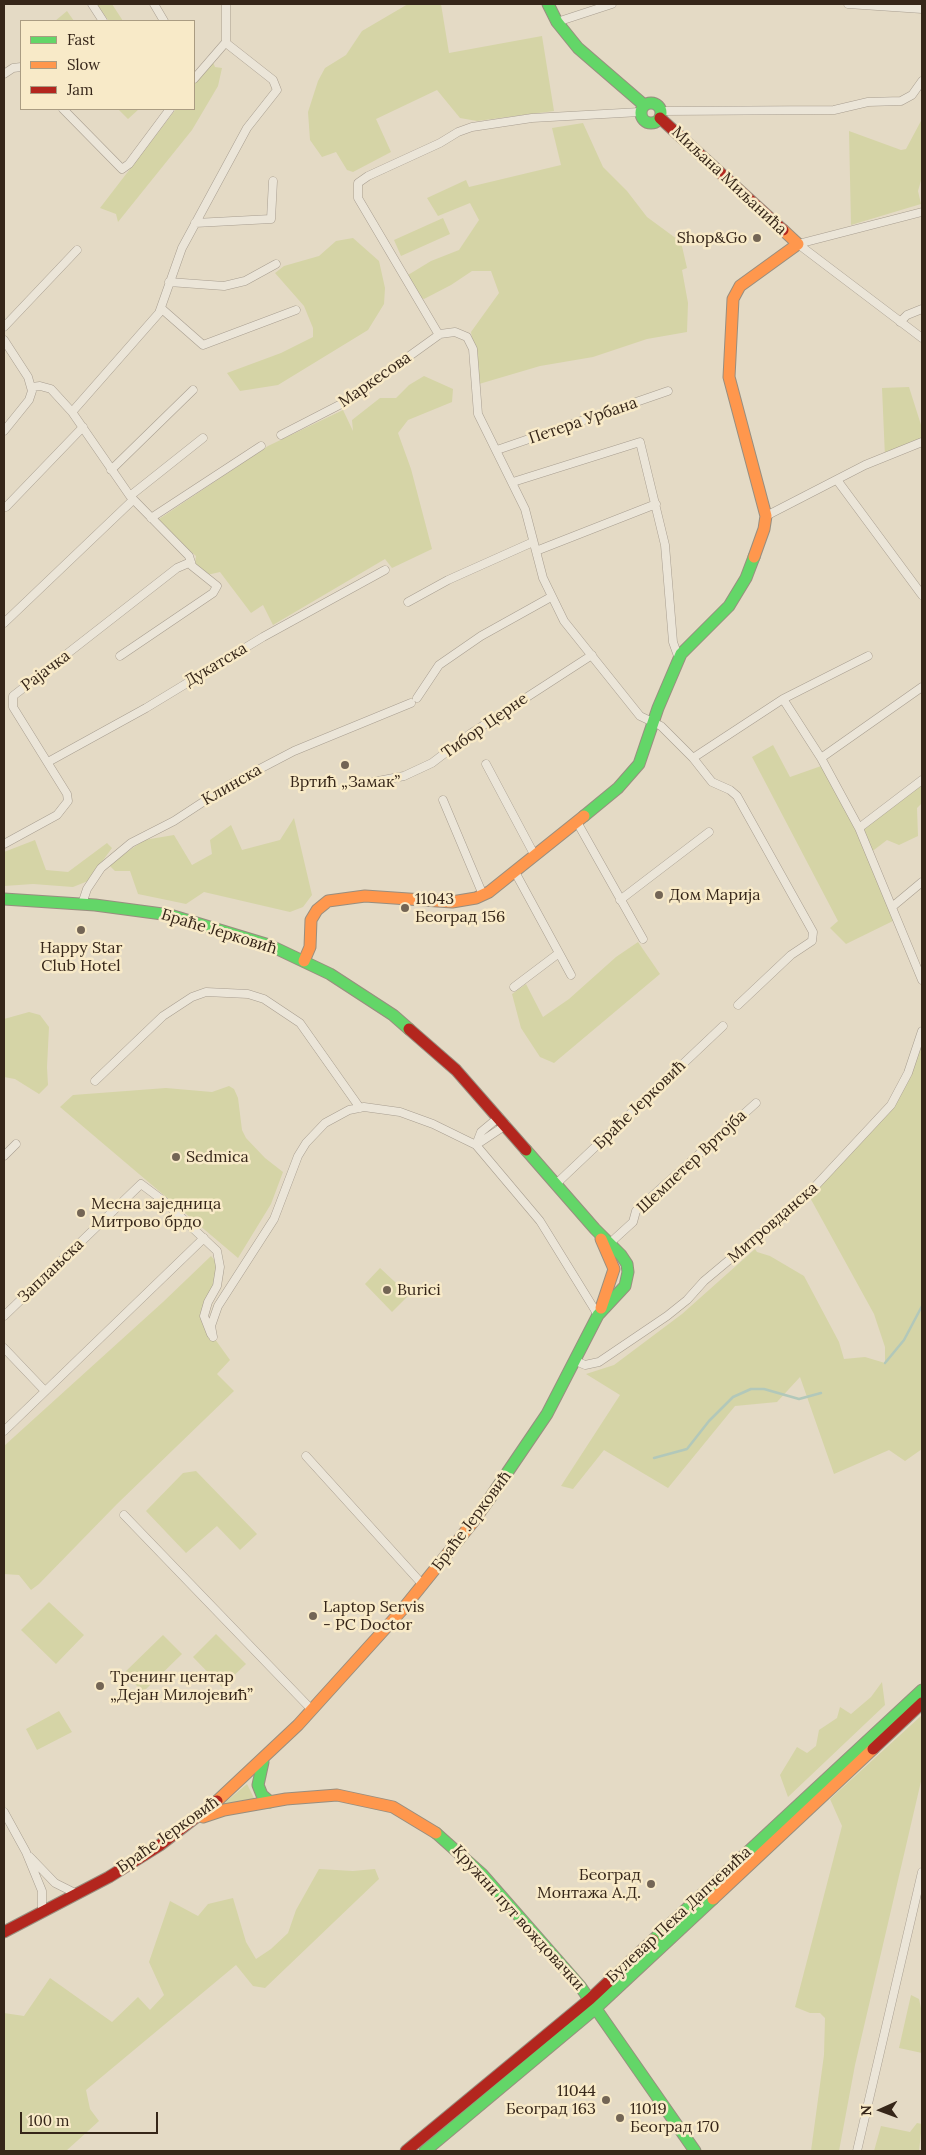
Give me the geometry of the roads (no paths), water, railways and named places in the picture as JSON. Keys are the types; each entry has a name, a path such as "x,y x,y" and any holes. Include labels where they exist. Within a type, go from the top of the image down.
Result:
{"street":[{"path":"92,4 102,20"},
{"path":"154,4 163,20"},
{"path":"195,78 226,42 226,4"},
{"path":"548,4 557,22 587,56 642,109 642,118 647,122 652,123 660,114 834,110 868,102 901,101 912,95 922,81"},
{"path":"557,22 612,4"},
{"path":"848,4 922,9"},
{"path":"72,412 142,335 162,309 177,259 196,223 247,128 278,90 273,80 226,42"},
{"path":"4,74 14,68 20,67"},
{"path":"660,114 654,103 642,109 532,118 472,127 458,132 440,144 368,176 358,184 358,198 439,335 450,332 467,338 473,349 476,408 527,514 533,542 551,597 570,631 592,655 640,716 661,726 693,758 712,782 730,790 737,796 814,935 812,940 791,955 738,1005"},
{"path":"64,110 122,169 129,164 169,110"},
{"name":"Миљана Миљанића","path":"660,114 798,244"},
{"path":"196,223 271,219 273,181"},
{"path":"304,961 310,947 310,920 317,910 331,900 382,896 460,902 483,895 515,872 618,788 636,768 679,659 688,645 724,611 740,592 762,537 766,516 729,377 732,301 740,286 798,244 922,212"},
{"path":"798,244 922,338"},
{"path":"4,326 77,250"},
{"path":"169,282 224,286 245,281 276,264"},
{"path":"162,309 203,344 296,310"},
{"path":"900,322 907,315 922,309"},
{"name":"Маркесова","path":"281,435 347,401 439,335"},
{"path":"4,340 28,376 32,387 29,400 4,431"},
{"path":"32,387 40,386 51,389 72,412 132,498 189,556 192,566 216,583 215,592 120,656"},
{"path":"111,470 193,390"},
{"name":"Петера Урбана","path":"497,450 668,391"},
{"path":"6,507 83,427"},
{"path":"4,623 132,498 203,438"},
{"path":"513,482 637,441 642,444 665,545 673,642 679,659"},
{"path":"766,516 865,465 922,442"},
{"path":"151,518 261,446"},
{"path":"837,480 922,595"},
{"path":"536,551 656,504"},
{"path":"408,602 448,580 533,542"},
{"name":"Рајачка","path":"4,844 52,818 66,806 67,794 14,706 12,696 171,572 190,562"},
{"name":"Дукатска","path":"48,762 146,708 263,637 385,570"},
{"name":"Клинска","path":"82,904 87,889 101,868 131,842 174,821 229,785 294,751 414,701 439,665 481,636 551,597"},
{"name":"Тибор Церне","path":"372,782 404,776 432,762 501,714 592,655"},
{"path":"693,758 782,699 868,656"},
{"path":"821,758 922,687"},
{"path":"782,699 821,758 859,828 922,980"},
{"path":"486,764 534,856"},
{"path":"859,828 922,780"},
{"path":"443,800 483,895"},
{"path":"577,822 643,939"},
{"path":"620,900 709,832"},
{"path":"515,872 571,976"},
{"path":"892,908 922,882"},
{"name":"Браће Јерковић","path":"4,899 150,911 190,920 269,945 304,961 367,997 400,1020 444,1059 502,1121 627,1264 625,1286 599,1312"},
{"path":"514,987 559,953"},
{"path":"95,1081 162,1016 187,1000 206,992 248,994 264,999 300,1023 360,1108"},
{"name":"Браће Јерковић","path":"556,1184 723,1026"},
{"name":"Митровданска","path":"576,1361 585,1365 599,1362 667,1316 687,1300 704,1281 808,1194 891,1105 908,1073 922,1031"},
{"name":"Шемпетер Вртојба","path":"610,1243 633,1222 636,1211 756,1103"},
{"path":"4,1431 204,1238 217,1251 220,1260 218,1286 208,1302 204,1316 207,1328 213,1336 211,1326 218,1306 274,1220 298,1156 306,1143 325,1123 339,1115 360,1108 400,1112 433,1124 476,1145 540,1221 599,1312"},
{"path":"476,1145 481,1132 502,1121"},
{"path":"4,1156 16,1144"},
{"name":"Заплањска","path":"4,1316 141,1184 204,1238"},
{"name":"Браће Јерковић","path":"4,1932 77,1894 151,1851 194,1821 264,1759 312,1710 423,1585 460,1539 512,1468 576,1361 599,1312 614,1269 608,1252 595,1229"},
{"path":"4,1348 45,1391"},
{"path":"306,1456 423,1585"},
{"path":"124,1514 312,1710"},
{"name":"Булевар Пека Дапчевића","path":"406,2151 593,2003 922,1690"},
{"name":"Булевар Пека Дапчевића","path":"425,2151 593,2003 922,1703"},
{"path":"264,1759 258,1775 258,1785 262,1795 270,1802"},
{"name":"Кружни пут вождовачки","path":"194,1821 224,1810 301,1797 336,1795 381,1803 405,1812 442,1836 470,1861 593,2003 696,2151"},
{"path":"4,1812 26,1852 42,1891 42,1913"},
{"path":"26,1852 55,1883 77,1894"},
{"path":"857,2151 922,1872"}],"waterway":[{"path":"885,1363 904,1340 922,1306"},
{"path":"654,1458 687,1449 709,1421 733,1397 751,1389 764,1389 799,1399 821,1393"}],"place":[{"name":"Shop&Go","path":"757,238"},
{"name":"Вртић „Замак”","path":"345,765"},
{"name":"Дом Марија","path":"659,895"},
{"name":"11043 Београд 156","path":"405,908"},
{"name":"Happy Star Club Hotel","path":"81,930"},
{"name":"Sedmica","path":"176,1157"},
{"name":"Месна заједница Митрово брдо","path":"81,1213"},
{"name":"Burici","path":"387,1290"},
{"name":"Laptop Servis - PC Doctor","path":"313,1616"},
{"name":"Тренинг центар „Дејан Милојевић”","path":"100,1686"},
{"name":"Београд Монтажа А.Д.","path":"651,1884"},
{"name":"11044 Београд 163","path":"606,2100"},
{"name":"11019 Београд 170","path":"620,2118"}]}
